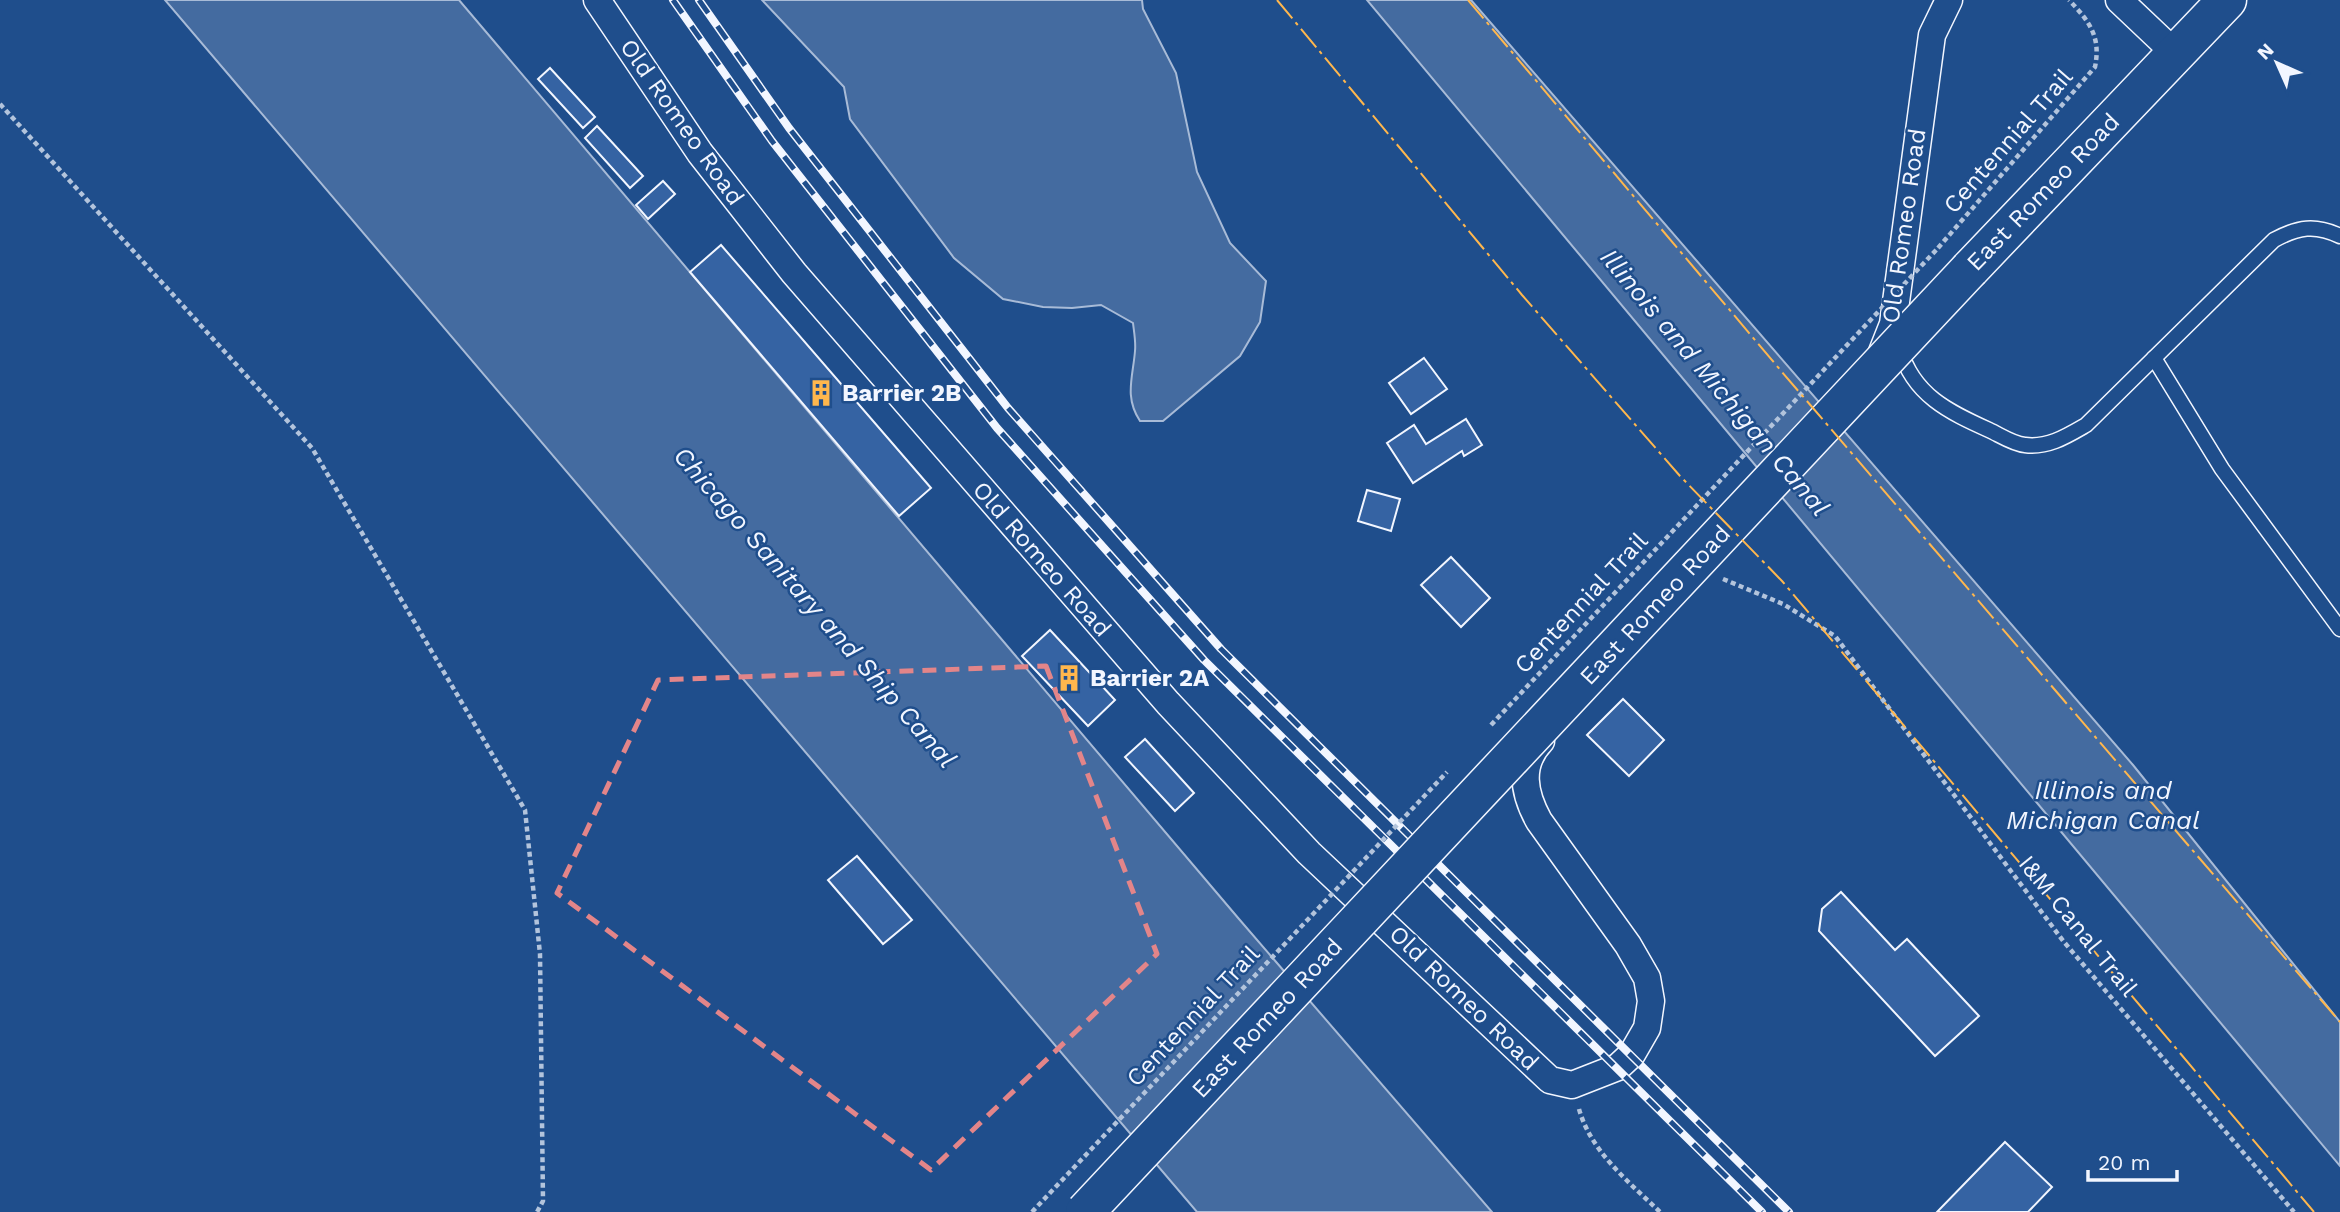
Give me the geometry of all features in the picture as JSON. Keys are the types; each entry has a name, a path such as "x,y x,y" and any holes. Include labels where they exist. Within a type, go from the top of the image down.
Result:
{"main road":[{"name":"East Romeo Road","path":"1085,1212 1970,269 2227,0"}],"street":[{"name":"Old Romeo Road","path":"597,0 700,153 785,262 1168,703 1309,853 1550,1080 1572,1085 1618,1067 1632,1054 1647,1028 1651,1000 1647,978 1628,945 1539,821 1527,799 1525,776 1531,751 1850,416 1871,380 1893,324 1924,79 1932,35 1949,0"},
{"path":"2119,0 2176,54"}],"lane":[{"path":"1893,324 1905,367 1920,390 1952,414 2024,445 2053,443 2086,425 2274,240 2295,229 2318,226 2340,236"},
{"path":"2154,358 2222,469 2340,629"}],"path":[{"name":"Centennial Trail","path":"1485,731 1938,248 2095,67 2099,48 2095,31 2069,0"},
{"path":"0,104 312,448 525,810 540,954 543,1201 537,1212"},
{"name":"I&M Canal Trail","path":"1704,570 1783,604 1835,636 2064,942 2294,1212"},
{"name":"Centennial Trail","path":"1032,1212 1457,762"},
{"path":"1572,1085 1582,1120 1610,1165 1660,1212"}],"highlighted area":[{"path":"1046,666 1157,954 931,1170 557,893 658,680"}],"water":[{"name":"Chicago Sanitary and Ship Canal","path":"165,0 459,0 1239,919 1492,1212 1197,1212"},
{"path":"762,0 1142,0 1143,9 1176,73 1197,172 1230,243 1266,281 1260,322 1240,356 1163,421 1140,421 1131,395 1135,348 1133,323 1101,305 1043,307 1003,299 954,258 850,119 844,87"},
{"name":"Illinois and Michigan Canal","path":"1367,0 1471,0 2133,765 2340,1022 2340,1166"}],"building":[{"path":"550,68 595,117 583,128 538,79"},
{"path":"597,126 643,176 630,188 585,138"},
{"path":"663,181 675,194 648,219 636,205"},
{"name":"Barrier 2B","path":"721,245 931,488 899,516 690,272"},
{"path":"1424,358 1447,389 1411,414 1389,383"},
{"path":"1466,419 1482,445 1464,456 1462,451 1413,483 1387,443 1414,425 1426,444"},
{"path":"1367,490 1400,499 1391,531 1358,521"},
{"path":"1451,557 1490,598 1461,627 1421,585"},
{"name":"Barrier 2A","path":"1050,630 1115,700 1088,726 1022,656"},
{"path":"1623,699 1664,740 1629,776 1587,735"},
{"path":"1145,739 1194,793 1175,811 1125,757"},
{"path":"857,856 912,920 883,944 828,880"},
{"path":"1841,892 1895,950 1907,939 1979,1016 1935,1056 1819,931 1822,909"},
{"path":"2005,1142 2052,1187 2028,1212 1937,1212"}],"railway":[{"path":"673,0 772,141 997,428 1204,660 1762,1212"},
{"path":"699,0 789,128 1008,408 1221,649 1789,1212"}],"power":[{"path":"1277,0 1522,295 1680,476 1782,581 2314,1212"},
{"path":"1468,0 1782,372 2340,1022"}],"place":[{"name":"Barrier 2B","path":"821,393"},
{"name":"Barrier 2A","path":"1069,678"}]}
